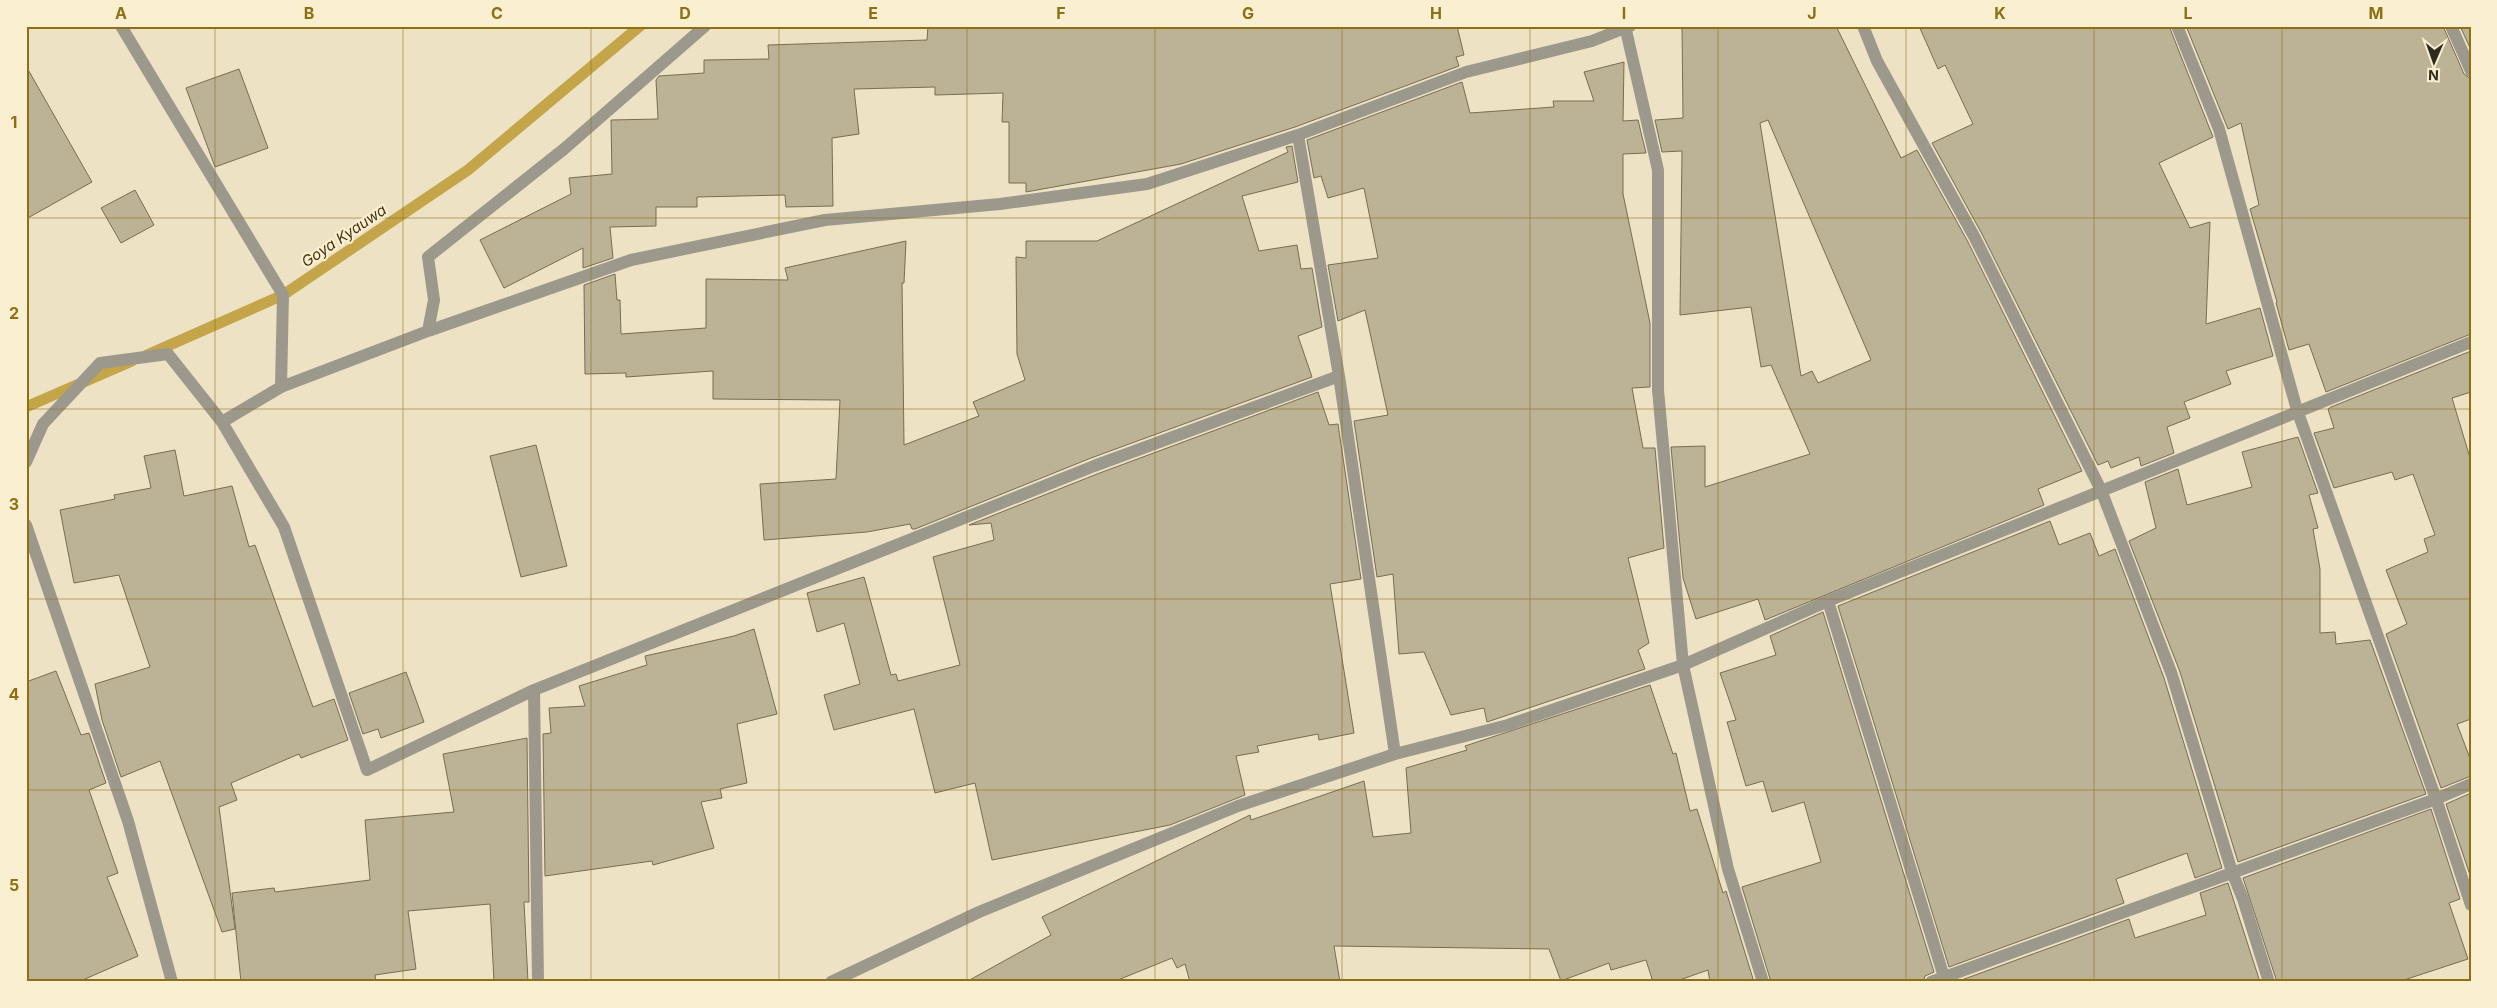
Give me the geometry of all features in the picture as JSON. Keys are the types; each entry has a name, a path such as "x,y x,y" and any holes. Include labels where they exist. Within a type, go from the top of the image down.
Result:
{"street":[{"path":"121,26 283,295 281,387"},
{"path":"428,331 434,300 428,257 564,149 705,26"},
{"path":"1863,26 1877,61 1975,238 2101,490 2172,674 2232,872 2243,899 2269,982"},
{"path":"2177,26 2219,129 2297,410 2436,799 2471,905"},
{"path":"2451,26 2471,71"},
{"path":"222,422 281,387 428,331 631,260 825,220 1000,204 1147,184 1298,135 1466,72 1592,41 1627,27 1658,170 1658,390 1683,665 1728,869 1763,982"},
{"path":"1298,135 1338,376 1395,754"},
{"path":"831,982 979,912 1229,810 1395,754 1508,725 1683,665 1828,601 2297,410 2471,342"},
{"path":"26,462 43,424 100,363 168,354 222,422 284,527 367,770 534,690 1094,466 1338,376"},
{"path":"26,525 128,821 172,982"},
{"path":"1828,601 1944,977"},
{"path":"534,690 538,982"},
{"path":"1931,982 2436,799 2471,784"}],"building":[{"path":"928,26 1457,26 1464,55 1456,57 1459,66 1295,127 1181,164 1026,192 1026,183 1009,183 1009,122 1002,122 1003,93 935,95 935,87 854,89 859,134 832,138 833,206 786,207 785,195 697,197 697,207 656,207 656,226 610,227 613,258 583,268 583,248 504,288 480,240 571,194 569,178 612,174 611,120 658,119 656,80 659,76 704,73 704,60 769,59 768,45 927,40"},
{"path":"1682,26 1836,26 1901,158 1917,150 1968,242 2082,471 2038,489 2044,505 1765,620 1758,599 1696,619 1683,578 1671,447 1705,446 1705,487 1810,454 1771,365 1761,367 1751,307 1680,315 1682,151 1662,152 1655,120 1683,118","holes":["1768,120 1871,360 1818,383 1812,371 1801,376 1760,123"]},
{"path":"1919,26 2169,26 2213,137 2159,163 2190,228 2210,222 2206,324 2260,308 2273,356 2226,371 2231,384 2184,402 2190,418 2167,427 2174,453 2141,466 2139,457 2111,468 2108,461 2098,465 1982,234 1932,143 1973,124 1945,65 1938,69"},
{"path":"2186,26 2443,26 2464,74 2471,79 2471,334 2326,392 2309,344 2289,350 2250,209 2259,205 2241,123 2228,129"},
{"path":"2460,26 2471,26 2471,50"},
{"path":"1624,62 1623,121 1638,120 1646,153 1623,154 1623,194 1650,323 1650,387 1632,388 1643,448 1655,448 1664,548 1628,558 1649,643 1638,650 1645,669 1487,722 1484,708 1451,715 1424,652 1399,654 1393,574 1377,577 1354,421 1388,415 1365,310 1338,321 1328,265 1378,258 1364,188 1328,198 1321,176 1314,178 1307,140 1462,82 1470,113 1554,107 1553,101 1594,101 1584,72"},
{"path":"26,66 92,182 26,219"},
{"path":"239,69 268,148 215,167 186,88"},
{"path":"1292,146 1298,182 1242,196 1259,251 1297,245 1301,269 1312,268 1322,327 1298,336 1312,377 1091,458 915,529 912,529 910,524 867,532 764,540 760,484 836,479 840,400 713,399 713,371 626,377 626,373 585,374 584,285 615,274 617,300 620,300 621,334 706,328 706,279 788,280 785,268 906,241 904,283 902,283 904,445 979,416 973,402 1025,380 1017,354 1016,257 1026,258 1026,241 1097,241 1288,152 1286,147"},
{"path":"135,190 154,225 121,243 101,208"},
{"path":"2471,351 2471,392 2452,398 2471,461 2471,719 2457,724 2471,761 2471,776 2441,788 2386,634 2407,624 2386,570 2428,552 2424,539 2435,535 2413,474 2395,480 2392,472 2334,488 2314,433 2334,428 2328,409 2331,407"},
{"path":"1318,392 1329,425 1338,424 1361,579 1330,584 1354,733 1319,740 1318,734 1257,746 1259,752 1236,756 1245,795 1170,825 992,860 975,783 935,793 914,709 834,730 824,695 860,684 844,623 817,632 807,593 864,577 891,675 896,674 898,681 960,665 933,557 994,540 991,523 969,525 1097,474"},
{"path":"2298,437 2318,493 2309,495 2318,528 2313,529 2320,569 2320,633 2335,632 2336,644 2370,640 2426,794 2238,862 2180,672 2129,541 2156,528 2145,482 2178,469 2187,505 2252,487 2242,452"},
{"path":"536,445 567,566 521,577 490,456"},
{"path":"175,450 184,496 232,486 249,547 255,545 313,707 334,699 348,740 301,758 299,754 231,783 237,800 219,807 235,929 222,932 160,761 121,777 102,720 95,684 150,667 119,575 74,583 60,510 115,499 114,495 151,488 144,456"},
{"path":"2050,521 2059,545 2090,533 2099,556 2115,549 2164,678 2222,868 2195,878 2187,853 2116,879 2124,903 1949,967 1838,606"},
{"path":"1823,612 1934,972 1925,976 1923,982 1771,982 1742,887 1821,862 1804,802 1772,812 1763,781 1746,786 1727,722 1736,720 1720,673 1776,655 1770,636"},
{"path":"754,629 777,714 737,724 747,783 720,789 722,798 701,802 714,848 653,865 652,861 545,876 543,734 551,733 549,708 585,706 579,686 647,665 645,656 734,636"},
{"path":"56,671 81,735 89,733 106,783 89,790 118,873 107,877 138,956 78,982 26,982 26,682"},
{"path":"406,672 424,722 381,738 378,729 363,734 349,693"},
{"path":"1650,685 1673,754 1676,753 1690,811 1697,809 1723,893 1726,891 1754,982 1710,982 1708,970 1674,982 1653,982 1646,960 1611,970 1609,963 1561,981 1549,949 1334,946 1340,982 1190,982 1185,964 1177,968 1172,958 1113,982 966,982 1051,935 1042,917 1250,815 1251,820 1364,781 1373,837 1411,833 1406,768 1467,750 1465,746"},
{"path":"527,738 529,902 524,902 528,982 494,982 490,904 408,911 416,969 375,975 376,982 241,982 232,893 274,888 275,892 370,880 365,820 454,812 443,754"},
{"path":"2471,793 2471,878 2446,804"},
{"path":"2431,809 2460,899 2449,903 2468,959 2398,982 2277,982 2243,878"},
{"path":"2228,883 2260,982 1956,982 2129,919 2135,938 2206,915 2200,893"}],"waterway":[{"name":"Goya Kyauwa","path":"147,355 283,295 468,170 640,26"},
{"name":"Goya Kyauwa","path":"26,407 132,361"}]}
